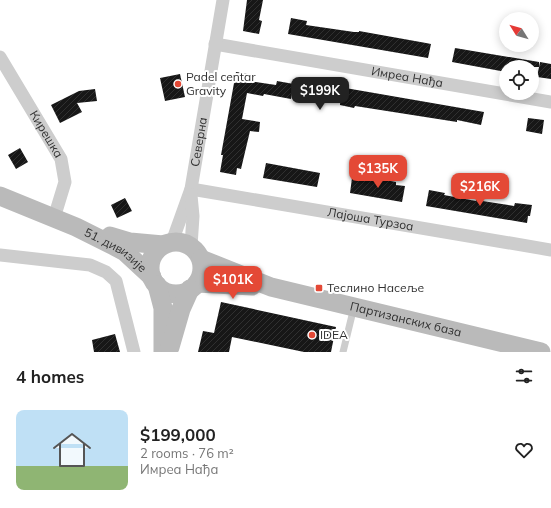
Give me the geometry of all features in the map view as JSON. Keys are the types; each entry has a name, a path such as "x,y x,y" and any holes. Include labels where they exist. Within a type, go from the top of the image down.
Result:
{"street":[{"name":"Северна","path":"196,253 191,189 223,0"},
{"name":"Имреа Нађа","path":"215,44 551,102"},
{"name":"Кирешка","path":"0,57 61,159 65,182 54,218"},
{"name":"Северна","path":"168,244 191,189"},
{"name":"Лајоша Турзоа","path":"191,189 551,250"},
{"name":"51. дивизије","path":"0,196 76,227 125,252 155,281"},
{"name":"51. дивизије","path":"76,227 130,242 168,244"},
{"path":"163,352 163,308 150,268 156,251 168,244 182,242 196,253 201,274 181,309 169,352"},
{"name":"Партизанских база","path":"196,253 271,286 541,352"},
{"path":"0,255 90,264 106,272 116,281 134,352"},
{"path":"155,281 164,291 173,293 182,293 194,286"},
{"name":"Партизанских база","path":"194,286 271,286"}],"lane":[{"path":"343,352 354,307"}],"building":[{"path":"247,0 263,0 259,20 262,21 259,34 243,31"},
{"path":"291,18 307,21 306,25 354,32 359,31 431,44 428,58 288,34"},
{"path":"455,48 527,60 499,60 499,71 452,62"},
{"path":"540,62 551,64 551,79 539,77"},
{"path":"236,72 250,74 249,81 276,85 277,81 305,86 305,81 484,112 481,125 457,120 457,122 355,106 354,108 340,105 340,102 291,94 291,99 264,94 263,96 247,93 242,119 260,122 259,132 250,131 241,169 237,168 236,175 220,172 223,155 221,155"},
{"path":"180,74 185,97 165,101 160,78"},
{"path":"95,89 97,101 77,103 82,112 60,123 51,105 79,91"},
{"path":"528,118 544,120 542,134 526,131"},
{"path":"20,148 28,162 16,169 8,155"},
{"path":"266,163 320,173 317,187 263,178"},
{"path":"364,176 396,182 396,185 405,186 402,202 350,193 352,178 363,180"},
{"path":"429,190 445,193 444,195 476,201 514,206 515,203 532,205 530,216 528,216 527,223 426,206"},
{"path":"125,198 132,211 117,218 111,205"},
{"path":"221,302 336,327 331,352 304,352 232,337 229,352 198,352 203,331 214,333"},
{"path":"115,334 120,352 94,352 92,340"}],"place":[{"name":"Padel centar Gravity","path":"178,84"},
{"name":"Теслино Насеље","path":"319,288"},
{"name":"IDEA","path":"312,335"}]}
